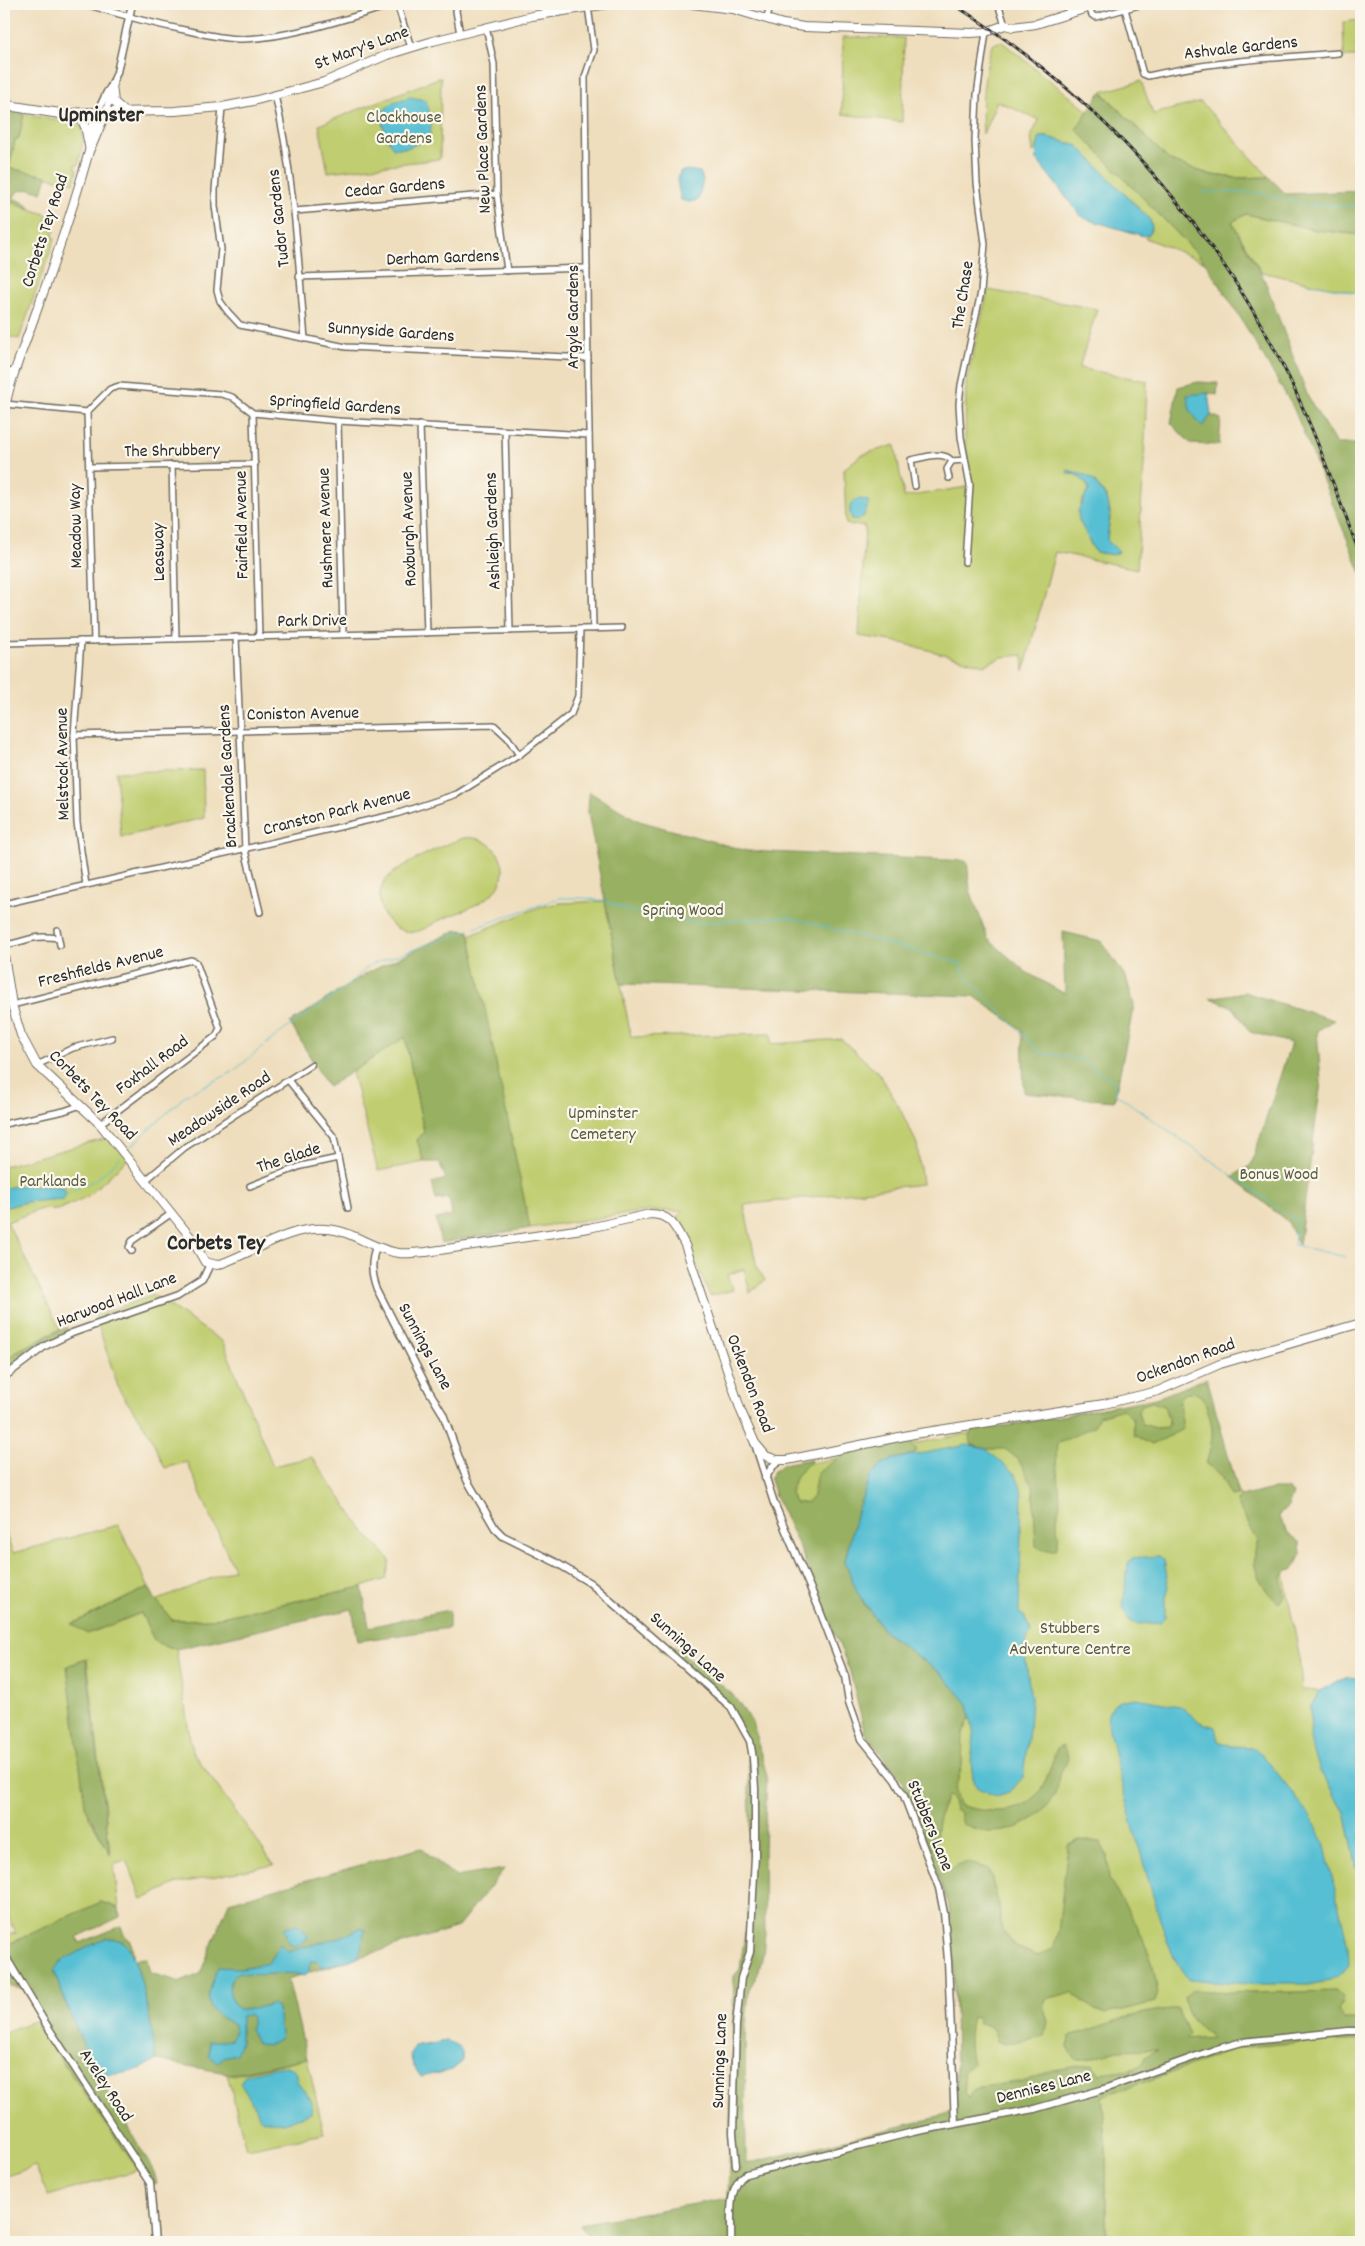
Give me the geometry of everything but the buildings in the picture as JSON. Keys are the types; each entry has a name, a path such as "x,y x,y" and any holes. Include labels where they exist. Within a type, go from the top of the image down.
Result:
{"main road":[{"name":"St Mary's Lane","path":"4,105 70,115 76,113 119,117 127,113 222,107 275,95 335,78 387,55 486,27 532,16 608,4"},
{"path":"692,4 728,8 792,26 824,29 956,33 986,32 1005,25 1014,27 1036,24 1079,7 1100,4"},
{"path":"112,87 114,102 127,113"},
{"path":"70,115 82,119 90,147"},
{"name":"St Mary's Lane","path":"82,119 100,116"},
{"name":"Corbets Tey Road","path":"4,408 14,372 70,215 90,147 89,142 100,116"},
{"name":"Corbets Tey Road","path":"4,955 12,1005 21,1035 38,1065 100,1124 192,1239 205,1262 210,1264"},
{"name":"Ockendon Road","path":"210,1264 225,1262 295,1232 309,1229 326,1228 344,1232 398,1253 426,1252 589,1228 650,1214 666,1217 672,1221 685,1245 738,1402 755,1443 766,1456 781,1460 914,1434 1104,1404 1158,1391 1220,1364 1361,1323"}],"street":[{"path":"86,4 201,33 241,39 260,38 345,19 396,4 411,48"},
{"path":"100,116 107,92 112,87 132,4"},
{"path":"457,4 456,11 460,34"},
{"path":"767,19 770,4"},
{"path":"998,4 1005,25"},
{"path":"1089,7 1092,15 1096,17 1144,4"},
{"name":"Argyle Gardens","path":"588,6 594,50 585,77 593,629"},
{"name":"Ashvale Gardens","path":"1125,9 1143,74 1148,76 1185,67 1338,53"},
{"name":"New Place Gardens","path":"486,27 494,64 497,194 506,271"},
{"name":"The Chase","path":"965,562 970,485 960,414 961,385 981,292 985,244 977,183 975,140 978,95 986,32"},
{"name":"Tudor Gardens","path":"275,95 284,134 295,211 305,339"},
{"name":"Sunnyside Gardens","path":"222,107 215,206 221,249 217,295 228,312 240,325 346,347 588,358"},
{"name":"Cedar Gardens","path":"295,211 497,194"},
{"name":"Derham Gardens","path":"300,277 587,268"},
{"path":"4,371 14,372"},
{"name":"Springfield Gardens","path":"87,412 110,389 119,386 222,394 232,397 253,413 338,421 589,435"},
{"path":"4,408 87,412"},
{"name":"Meadow Way","path":"87,412 94,641"},
{"name":"Fairfield Avenue","path":"253,413 259,636"},
{"name":"Rushmere Avenue","path":"338,421 343,634"},
{"name":"Roxburgh Avenue","path":"420,426 427,633"},
{"name":"Ashleigh Gardens","path":"505,430 510,631"},
{"path":"915,486 911,460 942,455 949,457 952,461"},
{"path":"952,461 965,460"},
{"path":"949,478 947,469 952,461"},
{"name":"The Shrubbery","path":"89,467 255,464"},
{"name":"Leasway","path":"172,465 176,638"},
{"name":"Park Drive","path":"4,643 622,628"},
{"name":"Cranston Park Avenue","path":"4,904 396,814 457,794 519,755 571,714 578,696 580,629"},
{"name":"Brackendale Gardens","path":"236,637 245,850 260,912"},
{"name":"Melstock Avenue","path":"81,641 74,735 77,823 86,885"},
{"name":"Coniston Avenue","path":"74,735 494,725 508,738 519,755"},
{"path":"57,930 60,945"},
{"path":"4,946 18,944 26,938 40,935 58,938"},
{"name":"Freshfields Avenue","path":"12,1005 191,960 196,962 220,1028"},
{"name":"Foxhall Road","path":"100,1124 216,1036 220,1028"},
{"path":"38,1065 73,1048 112,1038"},
{"name":"Meadowside Road","path":"146,1180 184,1148 311,1065"},
{"path":"288,1080 334,1137 348,1208"},
{"path":"4,1124 64,1112 81,1105"},
{"name":"The Glade","path":"250,1186 301,1166 338,1158"},
{"path":"132,1251 129,1247 132,1241 172,1213"},
{"name":"Sunnings Lane","path":"376,1246 372,1259 371,1273 377,1289 429,1391 443,1414 467,1480 495,1528 503,1536 575,1572 597,1588 731,1706 750,1742 755,1788 755,1856 750,1952 741,1978 736,2025 733,2133 736,2165"},
{"name":"Harwood Hall Lane","path":"4,1377 45,1346 72,1333 170,1300 185,1292 202,1281 210,1264"},
{"name":"Stubbers Lane","path":"755,1443 765,1478 845,1676 849,1702 862,1739 895,1780 904,1796 938,1888 944,1913 947,1951 955,2123"},
{"path":"765,1478 773,1466 781,1460"},
{"name":"Aveley Road","path":"4,1954 40,2014 150,2183 155,2242"},
{"name":"Dennises Lane","path":"731,2242 732,2199 735,2183 738,2178 746,2174 955,2123 1034,2109 1101,2090 1242,2042 1361,2031"}],"green space":[{"path":"1361,20 1361,113 1359,57 1344,57 1343,22"},
{"path":"843,37 904,38 902,122 842,114"},
{"path":"1001,41 1088,111 1077,129 1205,262 1145,238 1149,234 1150,220 1078,146 1048,137 1041,137 1036,150 1033,152 1031,137 1039,120 997,101 983,134 982,112 987,67 992,45"},
{"name":"Clockhouse Gardens","path":"441,77 440,159 328,172 319,125"},
{"path":"1141,81 1153,114 1201,102 1269,177 1238,178 1212,175 1170,161 1102,92"},
{"path":"1101,92 1170,161 1212,175 1238,178 1269,177 1286,194 1361,191 1361,235 1316,230 1246,214 1232,222 1265,281 1308,397 1336,444 1361,444 1361,573 1293,407 1205,262 1076,129"},
{"path":"4,109 24,114 19,138 15,140 9,168 47,176 42,193 30,189 18,191 13,198 27,204 30,208 4,200"},
{"path":"24,114 80,125 83,134 82,145 78,165 75,165 77,170 74,183 9,168 15,140 19,138"},
{"path":"4,200 48,215 45,226 55,230 52,237 55,238 19,339 4,336"},
{"path":"1246,214 1316,230 1361,235 1361,294 1261,272 1232,222"},
{"path":"988,290 1097,309 1079,368 1147,381 1137,569 1055,552 1024,671 1023,655 1002,657 984,665 898,642 859,636 865,527 846,524 844,469 861,455 895,445 904,497 973,486 965,444 966,383","holes":["1068,470 1096,485 1105,495 1110,515 1107,540 1112,546 1102,554 1096,550 1088,539 1084,524 1081,503 1089,489 1086,483 1075,474 1071,475"]},
{"path":"1198,382 1218,383 1217,395 1208,393 1202,427 1211,415 1221,419 1219,445 1191,444 1171,423 1178,387"},
{"path":"203,770 204,818 121,837 116,772"},
{"name":"Spring Wood","path":"589,792 639,821 747,851 967,861 970,890 988,939 1026,972 1065,994 1063,932 1101,941 1126,977 1134,1005 1114,1101 1024,1093 1022,1030 974,996 621,984 588,813"},
{"path":"464,838 475,838 484,841 498,854 503,872 501,882 495,891 476,905 414,932 396,928 389,923 384,916 380,899 381,890 390,875 434,850"},
{"name":"Upminster Cemetery","path":"605,901 631,1037 771,1034 771,1044 841,1039 879,1073 897,1103 917,1144 922,1184 744,1205 757,1268 765,1280 750,1293 744,1269 727,1275 733,1290 710,1296 677,1219 682,1211 648,1211 530,1228 469,936 539,907 560,903"},
{"path":"457,930 469,931 530,1228 441,1243 436,1219 452,1216 449,1198 436,1200 432,1183 446,1179 439,1162 424,1162 417,1140 424,1132 405,1037 328,1087 290,1023 365,974"},
{"name":"Bonus Wood","path":"1244,992 1334,1020 1317,1031 1321,1082 1299,1245 1288,1222 1232,1177 1251,1165 1291,1043 1250,1032 1233,1007 1210,998"},
{"path":"405,1037 424,1132 417,1140 424,1162 378,1171 352,1072"},
{"name":"Parklands","path":"111,1137 129,1158 88,1196 58,1210 41,1209 7,1222 60,1329 21,1349 4,1361 4,1166"},
{"path":"154,1295 223,1342 273,1466 312,1457 365,1533 390,1560 386,1579 362,1587 211,1619 172,1620 156,1601 234,1569 187,1462 165,1468 149,1433 119,1390 95,1316"},
{"path":"67,1327 68,1334 45,1346 4,1377 4,1361 21,1349"},
{"path":"1207,1378 1238,1491 1237,1495 1231,1496 1219,1473 1206,1464 1211,1445 1212,1430 1203,1397 1194,1392 1183,1394 1179,1401 1183,1429 1152,1445 1134,1435 1132,1418 1123,1409 1099,1416 1094,1426 1057,1444 1056,1459 1060,1503 1057,1520 1059,1538 1056,1550 1044,1550 1036,1546 1033,1486 1018,1459 1005,1449 986,1449 972,1445 969,1437 971,1430 1013,1425 1157,1398","holes":["1152,1402 1164,1406 1169,1423 1168,1427 1156,1428 1142,1424 1138,1413 1142,1405"]},
{"name":"Stubbers Adventure Centre","path":"1205,1380 1240,1497 1284,1574 1299,1654 1302,1690 1320,1691 1311,1706 1320,1771 1345,1812 1361,1887 1361,2242 1106,2242 1106,2140 1101,2085 961,2113 949,1905 903,1781 865,1733 850,1671 774,1484 790,1467 1157,1398"},
{"path":"909,1441 917,1450 913,1455 893,1459 857,1511 845,1561 863,1602 885,1632 943,1675 968,1704 971,1715 963,1734 962,1766 955,1790 959,1805 980,1810 1002,1811 1023,1805 1032,1799 1043,1786 1057,1748 1062,1745 1066,1750 1068,1758 1060,1776 1057,1789 1049,1803 1039,1814 1015,1828 987,1832 961,1823 961,1813 955,1810 952,1798 947,1796 936,1835 942,1862 947,1872 956,1865 966,1863 989,1869 999,1905 1002,1930 1016,1947 1038,1956 1053,1949 1058,1932 1068,1846 1079,1840 1100,1842 1107,1855 1109,1880 1136,1923 1152,1961 1158,1993 1155,2002 1107,2014 1095,2010 1071,1992 1046,1999 1043,2006 1047,2022 1044,2036 1004,2044 997,2041 990,2026 979,2023 977,2018 972,2017 969,2040 972,2063 963,2074 965,2091 969,2098 973,2090 980,2087 1025,2081 1053,2070 1092,2064 1100,2074 1131,2070 1142,2064 1145,2057 1157,2049 1118,2050 1088,2059 1076,2059 1068,2047 1069,2037 1138,2015 1177,2009 1189,2035 1185,2039 1212,2037 1188,2013 1184,1998 1192,1990 1252,1993 1336,1991 1343,1996 1342,2004 1338,2010 1343,2019 1361,2019 1361,2041 1314,2041 1236,2048 1166,2075 1102,2096 1106,2140 1106,2242 593,2242 580,2224 728,2198 734,1976 740,1969 749,1904 750,1818 748,1752 727,1708 659,1648 675,1647 732,1694 752,1722 767,1776 764,1850 765,1933 763,1955 758,1974 749,1989 745,2033 746,2164 939,2117 956,2107 955,1979 949,1905 903,1781 865,1733 850,1671 799,1546 775,1496 770,1479 773,1472 784,1464 812,1460 796,1476 790,1492 795,1503 808,1502 813,1496 817,1473 848,1451"},
{"path":"1273,1489 1287,1489 1293,1494 1288,1507 1280,1513 1279,1518 1288,1533 1300,1542 1301,1554 1293,1570 1287,1571 1281,1578 1285,1596 1279,1603 1261,1583 1254,1558 1258,1541 1236,1502 1240,1497"},
{"path":"118,1525 149,1587 72,1624 90,1633 141,1613 155,1642 176,1649 192,1751 274,1865 175,1884 142,1900 127,1860 114,1865 119,1908 101,1902 4,1946 4,1936 16,1933 4,1907 4,1530 13,1553","holes":["87,1659 110,1853 89,1817 67,1666"]},
{"path":"149,1587 154,1597 172,1620 212,1619 362,1587 369,1627 449,1610 449,1628 358,1641 352,1609 176,1649 155,1642 141,1613 87,1634 72,1624"},
{"path":"86,1659 110,1854 85,1806 67,1666"},
{"path":"421,1848 456,1877 504,1869 458,1927 288,1979 307,2058 232,2074 156,2060 138,1971 127,1946 54,1971 70,2014 97,2073 154,2172 157,2184 149,2185 38,2027 42,2018 24,1989 10,1987 4,1973 4,1946 101,1902 119,1908 120,1917 77,1937 80,1943 121,1926 124,1935 131,1941 134,1959 147,1958 150,1973 181,1982 200,1974 229,1902"},
{"path":"42,2018 141,2169 48,2196 35,2166 4,2177 4,2032"},
{"path":"307,2058 324,2134 246,2149 227,2073 234,2075"}],"water":[{"path":"410,97 426,100 431,120 430,134 428,139 407,148 393,148 386,137 380,114 393,102"},
{"path":"1040,137 1048,137 1078,146 1150,220 1152,227 1150,233 1144,236 1086,219 1079,214 1037,160 1036,150"},
{"path":"687,170 700,172 703,180 698,200 689,202 681,200 677,181 680,172"},
{"path":"1208,393 1211,415 1202,427 1190,410 1187,395"},
{"path":"1068,470 1088,476 1105,496 1110,514 1107,540 1119,552 1113,555 1095,552 1079,520 1078,511 1089,489 1086,483 1076,474 1067,474"},
{"path":"857,499 869,502 864,516 857,520 852,519 850,510 852,502"},
{"path":"23,1185 63,1187 66,1193 63,1199 26,1202 4,1208 4,1188"},
{"path":"967,1445 986,1449 1015,1474 1022,1494 1019,1613 1024,1616 1031,1631 1024,1647 1031,1698 1029,1730 1023,1777 1011,1791 996,1796 977,1788 973,1778 971,1762 974,1736 968,1704 943,1675 885,1632 857,1592 845,1561 857,1511 870,1477 882,1465 893,1459"},
{"path":"1159,1556 1164,1560 1169,1587 1165,1602 1165,1618 1160,1623 1136,1624 1129,1621 1123,1606 1128,1563 1132,1558"},
{"path":"1350,1677 1361,1679 1361,1887 1345,1812 1320,1771 1310,1740 1311,1706 1320,1691 1337,1681"},
{"path":"1136,1698 1180,1706 1200,1722 1215,1727 1218,1741 1231,1746 1252,1747 1262,1754 1301,1803 1324,1842 1348,1946 1349,1965 1340,1975 1330,1981 1312,1984 1250,1984 1188,1979 1185,1975 1169,1946 1155,1901 1122,1787 1109,1727 1108,1714 1112,1706 1119,1702"},
{"path":"297,1925 307,1933 308,1938 301,1944 293,1946 288,1942 284,1929"},
{"path":"360,1928 365,1930 360,1953 357,1958 322,1967 318,1962 311,1961 309,1973 303,1976 290,1973 255,1975 241,1972 232,1978 229,1989 232,2000 238,2009 253,2009 272,2004 278,2008 281,2034 279,2039 268,2045 257,2044 250,2028 252,2017 249,2015 241,2016 241,2042 236,2054 224,2057 218,2062 209,2056 209,2041 231,2039 235,2033 234,2024 215,2013 209,2001 211,1986 218,1967 241,1968 268,1963 280,1944 287,1951 291,1951 346,1935"},
{"path":"105,1938 123,1942 127,1945 132,1955 146,2000 156,2060 143,2068 119,2074 96,2073 70,2014 54,1971 60,1962"},
{"path":"447,2041 460,2048 462,2062 452,2070 421,2077 413,2065 410,2054 414,2047"},
{"path":"287,2066 295,2070 297,2081 312,2101 311,2113 284,2123 261,2120 240,2083 245,2075"}],"waterway":[{"path":"1202,192 1261,193 1304,204 1361,207"},
{"path":"1308,283 1361,294"},
{"path":"128,1149 186,1095 231,1073 276,1036 345,988 370,965 559,898 583,898 605,901 627,910 694,923 789,917 959,963 965,975 1041,1053 1081,1059 1115,1082 1115,1093 1297,1221 1294,1245 1346,1257"},
{"path":"67,1193 97,1179 121,1157"}],"railway":[{"path":"953,4 1004,38 1052,75 1097,116 1140,159 1216,253 1249,304 1291,382 1323,456 1361,557"}],"district":[{"name":"Upminster","path":"101,116"},
{"name":"Corbets Tey","path":"216,1244"}]}
